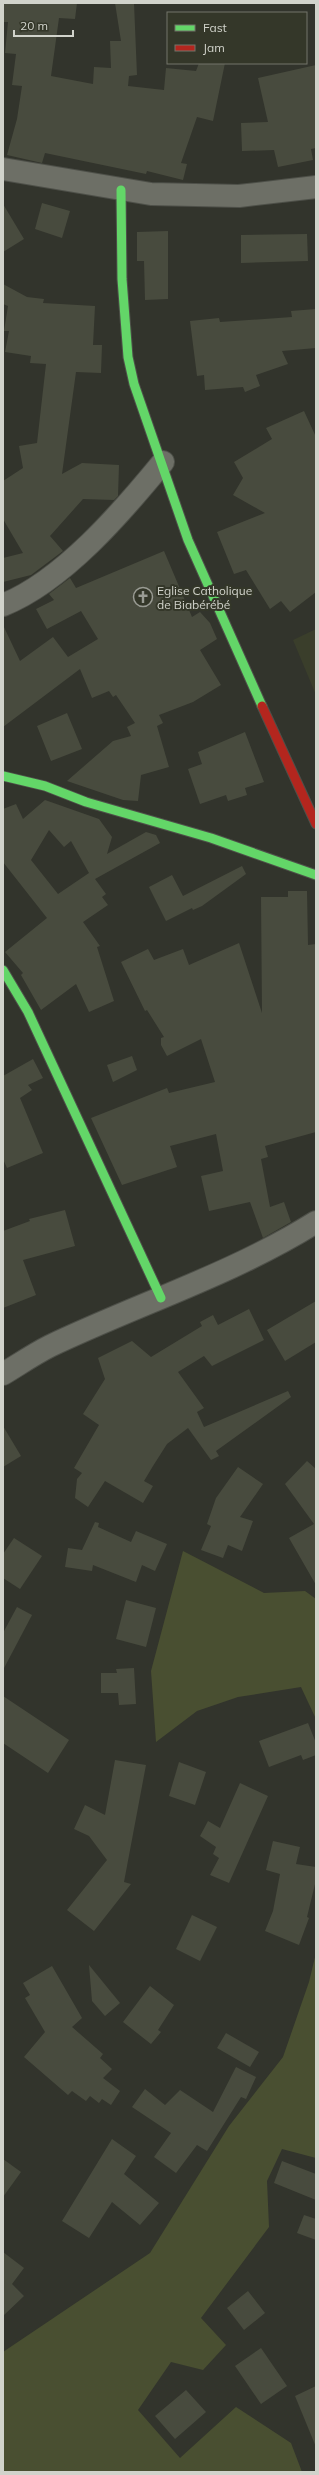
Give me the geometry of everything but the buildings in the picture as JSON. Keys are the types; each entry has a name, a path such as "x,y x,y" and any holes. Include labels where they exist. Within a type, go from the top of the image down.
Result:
{"street":[{"path":"3,169 151,194 239,196 316,187"},
{"path":"121,190 122,279 128,357 134,384 163,462 188,540 217,608 316,824"},
{"path":"3,605 16,600 55,573 102,531 163,462"},
{"path":"3,776 44,786 86,802 199,834 316,876"},
{"path":"3,970 28,1012 161,1298"},
{"path":"3,1374 49,1346 161,1298 283,1242 316,1222"}],"shaded area":[{"path":"316,629 316,695 293,640"},
{"path":"183,1551 264,1593 305,1591 316,1599 316,1719 301,1687 238,1697 197,1711 156,1742 151,1671"},
{"path":"316,1953 316,2158 282,2149 267,2181 269,2227 201,2318 226,2345 203,2370 171,2362 138,2410 180,2458 236,2407 291,2443 302,2472 3,2472 3,2352 150,2253 229,2126 283,2057 309,1982"}],"traffic: fast":[{"path":"121,190 122,279 128,357 134,384 188,540 262,706"},
{"path":"3,776 45,786 86,802 211,838 316,875"},
{"path":"3,970 28,1012 161,1298"}],"traffic: jam":[{"path":"262,706 316,824"}],"place":[{"name":"Eglise Catholique de Biabérébé","path":"143,597"}]}
